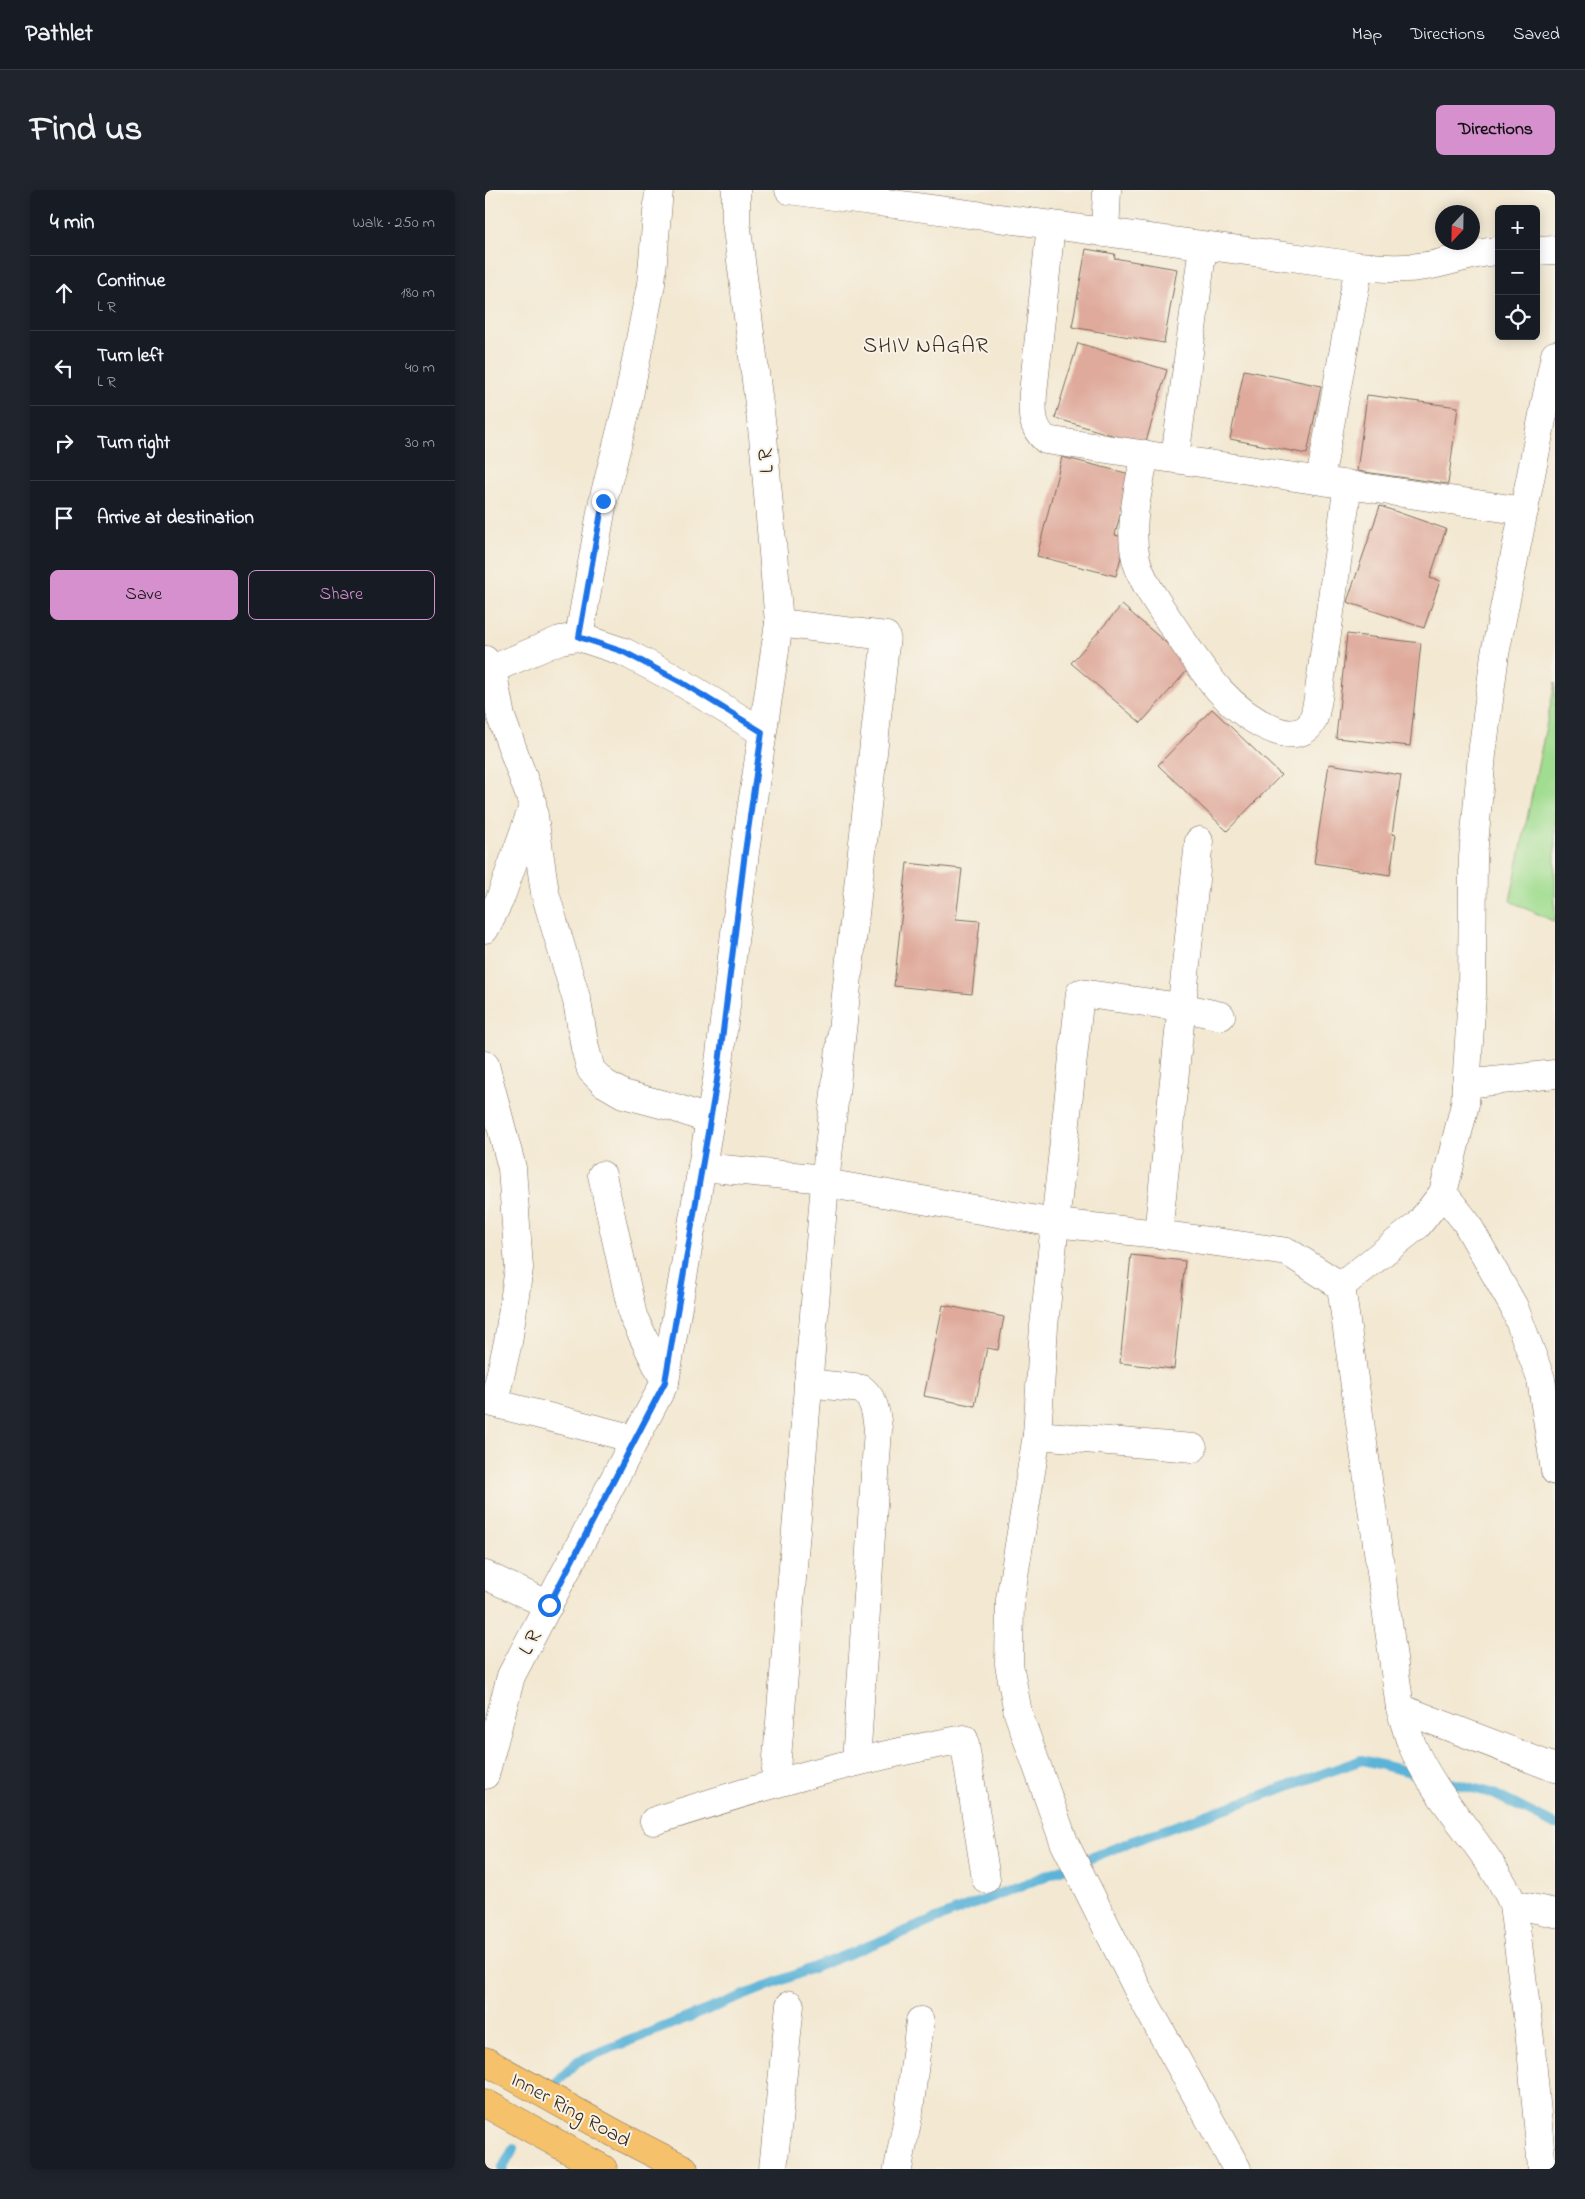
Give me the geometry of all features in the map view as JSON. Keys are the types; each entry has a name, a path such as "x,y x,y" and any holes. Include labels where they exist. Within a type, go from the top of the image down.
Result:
{"main road":[{"name":"Inner Ring Road","path":"485,2061 608,2130 684,2169"},
{"name":"Inner Ring Road","path":"485,2103 603,2169"}],"street":[{"path":"579,637 603,501 627,406 651,284 659,190"},
{"name":"L R","path":"485,1774 511,1676 665,1382 710,1120 762,732 779,623 763,436 736,221 736,190"},
{"path":"789,190 1359,266 1398,269 1425,266 1485,251 1495,251"},
{"path":"1105,232 1107,190"},
{"path":"1051,225 1032,417 1035,427 1046,440 1524,511"},
{"path":"1175,458 1203,246"},
{"path":"1540,251 1555,250"},
{"path":"1320,480 1359,266"},
{"path":"1341,1286 1418,1225 1443,1193 1465,1104 1472,995 1473,857 1482,754 1495,654 1555,354"},
{"path":"1145,454 1132,528 1136,559 1146,586 1209,680 1249,717 1283,733 1297,733 1306,729 1313,722 1318,698 1347,484"},
{"path":"775,1782 825,1181 886,636 779,623"},
{"path":"710,1120 676,1108 623,1094 604,1083 591,1070 585,1048 577,1001 545,893 533,808 501,716 488,664 560,640 579,637 624,652 673,678 762,732"},
{"path":"485,929 500,899 533,808"},
{"path":"1158,1234 1199,841"},
{"path":"1221,1016 1181,1007 1080,994 1044,1326 1037,1435 1010,1600 1009,1664 1018,1713 1065,1842 1137,1988 1237,2169"},
{"path":"485,1065 512,1168 519,1268 508,1342 490,1402 635,1439"},
{"path":"1466,1084 1555,1074"},
{"path":"702,1167 825,1181 1055,1223 1158,1234 1288,1252 1341,1286 1400,1708 1412,1745 1441,1794 1505,1886 1513,1904 1531,2048 1542,2169"},
{"path":"602,1176 633,1316 665,1382"},
{"path":"1443,1193 1466,1222 1515,1308 1541,1379 1555,1471"},
{"path":"808,1383 862,1389 873,1402 877,1414 878,1429 856,1762"},
{"path":"1037,1435 1193,1448"},
{"path":"485,1575 549,1605"},
{"path":"1400,1708 1555,1768"},
{"path":"654,1821 775,1782 902,1750 964,1739 986,1879"},
{"path":"1513,1904 1555,1913"},
{"path":"773,2169 790,2005"},
{"path":"898,2169 909,2112 920,2021"}],"green space":[{"path":"1555,683 1555,922 1510,901"}],"building":[{"path":"1086,249 1115,254 1114,258 1177,269 1164,343 1072,327"},
{"path":"1078,343 1167,370 1145,445 1055,418"},
{"path":"1244,370 1321,386 1307,454 1230,439"},
{"path":"1367,395 1458,407 1448,484 1357,471"},
{"path":"1062,457 1130,474 1115,535 1126,538 1116,576 1037,556"},
{"path":"1380,506 1446,529 1430,578 1440,581 1424,628 1347,602"},
{"path":"1122,605 1192,665 1141,723 1071,663"},
{"path":"1347,634 1421,643 1410,746 1336,738"},
{"path":"1212,709 1281,775 1227,831 1158,765"},
{"path":"1329,764 1401,775 1392,834 1396,835 1390,875 1314,863"},
{"path":"907,863 962,869 956,919 980,921 972,994 894,986"},
{"path":"1131,1255 1185,1261 1174,1369 1120,1363"},
{"path":"943,1305 1004,1317 998,1350 987,1348 975,1406 924,1396"}],"waterway":[{"path":"553,2086 578,2061 1136,1840 1362,1760 1422,1775"},
{"path":"1436,1779 1492,1793 1555,1825"},
{"path":"502,2169 514,2148"}],"district":[{"name":"SHIV NAGAR","path":"926,344"}],"route":[{"path":"549,1605 665,1382 717,1080 762,732 681,682 624,652 579,637 603,501"}]}
